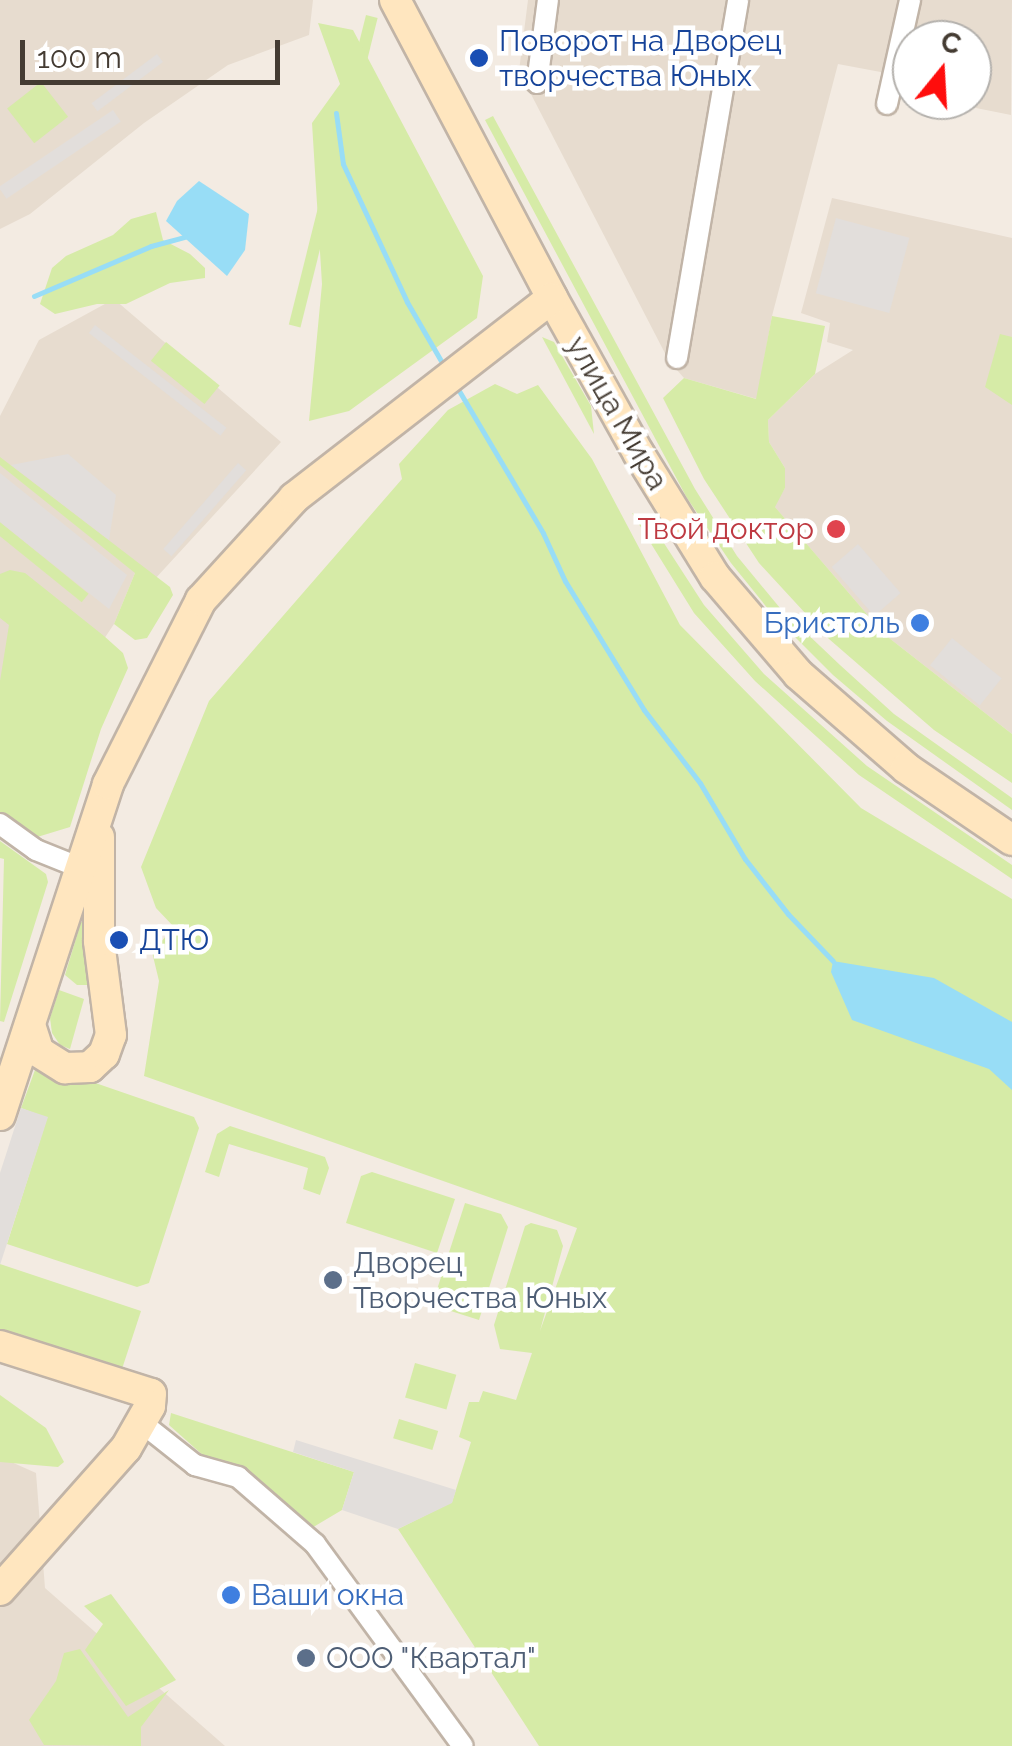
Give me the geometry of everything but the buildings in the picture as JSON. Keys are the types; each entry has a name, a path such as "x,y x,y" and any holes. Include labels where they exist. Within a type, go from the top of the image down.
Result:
{"street":[{"name":"улица Мира","path":"395,0 552,298 639,454 715,577 798,674 906,768 1012,840"},
{"path":"536,83 548,0"},
{"path":"677,358 738,0"},
{"path":"887,104 910,0"},
{"path":"0,1115 88,871 108,784 201,600 263,528 369,438 552,298"},
{"path":"0,824 36,850 88,871"},
{"path":"30,1026 39,1052 65,1068 90,1067 104,1054 111,1035 88,871"},
{"path":"0,1346 147,1409 195,1465 238,1477 315,1544 462,1746"},
{"path":"0,1590 70,1516 147,1409"}],"shaded area":[{"path":"0,0 313,0 309,35 228,65 144,123 30,214 0,229"},
{"path":"528,0 902,0 898,20 892,20 886,73 838,64 772,316 757,399 684,378 669,361 519,71"},
{"path":"922,0 1012,0 1011,115 992,111 992,20 918,20"},
{"path":"157,54 163,62 98,111 92,103"},
{"path":"113,110 121,122 6,199 0,186"},
{"path":"832,198 1012,238 1012,734 884,634 774,506 785,488 785,468 769,442 768,420 815,374 853,350 827,342 830,323 801,313"},
{"path":"836,218 909,238 889,313 816,293"},
{"path":"114,299 281,442 154,580 135,573 114,624 0,795 0,416 39,340"},
{"path":"95,325 227,428 220,436 89,333"},
{"path":"68,454 116,495 109,540 11,465"},
{"path":"238,463 246,470 172,556 163,549"},
{"path":"0,473 127,575 109,609 0,522"},
{"path":"858,544 901,593 874,616 832,567"},
{"path":"952,638 1002,678 980,705 930,665"},
{"path":"21,1108 48,1117 0,1265 0,1173"},
{"path":"296,1440 456,1490 452,1503 398,1529 342,1510 354,1472 293,1452"},
{"path":"0,1457 36,1473 45,1588 225,1746 0,1746"}],"green space":[{"path":"366,15 378,18 300,327 289,325"},
{"path":"318,23 353,30 483,276 477,318 349,411 309,421 322,284 312,123 340,84"},
{"path":"41,82 68,117 34,143 7,108"},
{"path":"493,116 695,489 737,556 780,608 840,665 894,714 1012,798 1012,810 887,721 833,675 773,615 731,563 687,498 485,120"},
{"path":"156,212 163,240 190,254 205,268 205,278 170,283 126,304 97,304 55,314 40,304 52,268 66,256 113,235 131,219"},
{"path":"772,316 825,326 815,374 768,420 769,442 785,468 785,488 775,507 884,634 1012,734 1012,783 934,730 829,639 759,563 704,479 663,398 684,378 756,399"},
{"path":"1000,334 1012,337 1012,405 985,387"},
{"path":"542,337 554,342 591,406 594,434"},
{"path":"166,342 220,385 205,404 151,361"},
{"path":"495,384 517,394 538,385 592,459 680,625 861,808 1012,899 1012,1746 539,1746 398,1529 452,1502 471,1442 459,1437 469,1402 479,1402 483,1391 516,1400 532,1353 500,1349 494,1325 525,1226 531,1223 557,1230 563,1246 540,1331 577,1228 144,1076 159,981 152,952 174,927 156,908 141,867 209,701 402,479 399,464 448,410"},
{"path":"0,457 170,587 173,595 147,638 135,640 114,624 135,573 0,465"},
{"path":"632,513 649,520 704,605 764,674 867,766 1012,865 1012,879 859,775 755,681 694,613"},
{"path":"0,522 89,594 82,602 0,536"},
{"path":"10,570 25,573 104,636 123,653 128,668 101,729 70,827 34,838 0,812 0,681 9,625 0,618 0,574"},
{"path":"0,841 46,874 48,882 4,1022 0,1021 4,859 0,858"},
{"path":"81,922 86,922 93,985 77,985 65,975"},
{"path":"59,990 84,999 70,1049 60,1045 52,1033 50,1018"},
{"path":"49,1067 194,1117 199,1128 149,1283 137,1287 7,1244 47,1118 21,1108 35,1070"},
{"path":"230,1126 325,1157 329,1168 320,1195 303,1189 308,1168 229,1144 219,1177 205,1172 217,1134"},
{"path":"372,1172 455,1199 437,1253 346,1223 361,1176"},
{"path":"465,1203 501,1214 508,1227 479,1320 432,1305"},
{"path":"0,1264 141,1311 120,1375 0,1337"},
{"path":"415,1363 456,1375 446,1409 405,1398"},
{"path":"0,1395 46,1428 64,1462 58,1467 0,1462"},
{"path":"171,1413 354,1472 342,1510 310,1529 239,1465 205,1457 169,1425"},
{"path":"399,1419 438,1431 432,1450 393,1438"},
{"path":"111,1594 176,1680 126,1706 85,1650 103,1624 84,1606"},
{"path":"80,1649 128,1717 169,1690 141,1727 141,1746 44,1745 29,1720 56,1681 64,1653"}],"water":[{"path":"199,181 249,214 245,250 227,276 166,221 177,201"},
{"path":"833,961 934,978 1012,1022 1012,1090 989,1069 852,1020 831,972"}],"waterway":[{"path":"336,113 343,164 407,302 444,366"},
{"path":"34,296 151,246 185,237"},
{"path":"455,384 543,533 565,581 644,710 700,783 745,859 788,914 833,961"}],"place":[{"name":"Поворот на Дворец творчества Юных","path":"479,58"},
{"name":"Твой доктор","path":"836,529"},
{"name":"Бристоль","path":"920,623"},
{"name":"ДТЮ","path":"119,940"},
{"name":"Дворец Творчества Юных","path":"333,1280"},
{"name":"Ваши окна","path":"231,1595"},
{"name":"ООО \"Квартал\"","path":"306,1658"}]}
